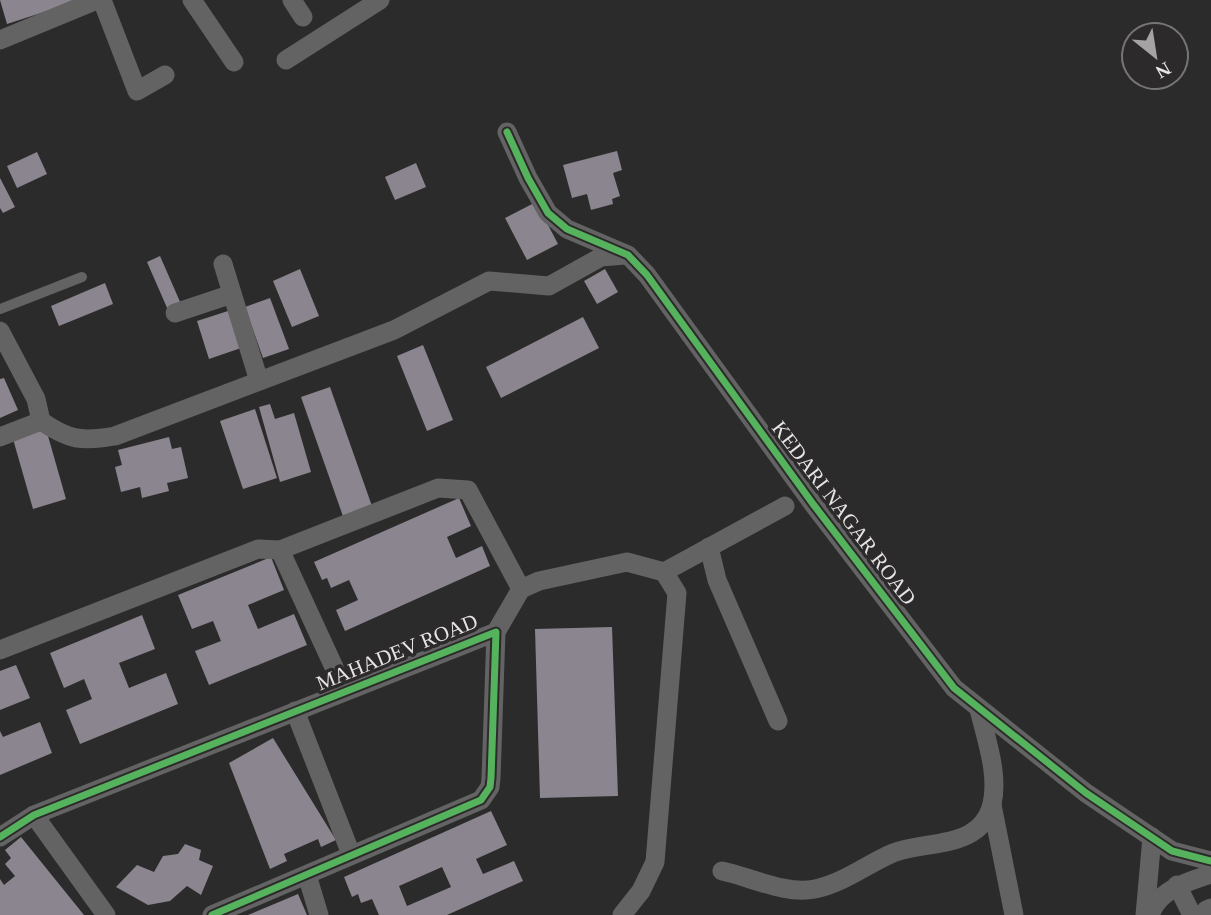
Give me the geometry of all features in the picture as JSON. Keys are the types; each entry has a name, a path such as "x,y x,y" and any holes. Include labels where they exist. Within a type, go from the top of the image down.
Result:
{"street":[{"path":"0,40 100,0 137,91 165,75"},
{"path":"192,0 234,62"},
{"path":"292,0 303,17"},
{"path":"286,60 380,0"},
{"name":"KEDARI NAGAR ROAD","path":"507,132 527,178 548,213 566,229 628,255 682,320 813,504 954,688 1086,793 1152,838 1172,851 1211,861"},
{"path":"0,331 36,399 41,421 66,438 93,440 115,436 394,330 489,281 549,286 601,257 628,255"},
{"path":"223,264 259,381"},
{"path":"175,313 232,294"},
{"path":"0,437 41,421"},
{"path":"0,650 258,549 280,550 438,488 468,489 521,589"},
{"path":"664,572 785,506"},
{"path":"709,547 717,580 778,721"},
{"path":"280,550 292,570 345,691"},
{"path":"496,632 521,589 539,581 627,562 664,572 677,593 654,862 641,891 622,915"},
{"name":"MAHADEV ROAD","path":"0,836 34,816 496,632 494,743 486,793 481,800 212,915"},
{"path":"979,709 993,771 992,805 1014,915"},
{"path":"295,711 351,854"},
{"path":"722,871 791,890 816,889 852,876 894,853 954,841 978,829 992,805"},
{"path":"34,816 106,915"},
{"path":"1147,915 1152,838"},
{"path":"1147,915 1153,906 1177,885 1211,874"},
{"path":"307,875 319,915"},
{"path":"1177,885 1203,911"}],"lane":[{"path":"0,309 82,277"}],"building":[{"path":"0,0 78,0 78,1 7,24"},
{"path":"617,151 622,170 613,173 620,196 612,199 613,204 591,210 587,194 572,198 563,165"},
{"path":"37,152 47,174 17,188 7,166"},
{"path":"416,163 426,187 395,200 385,177"},
{"path":"0,178 15,207 3,213 0,208"},
{"path":"536,202 558,244 527,260 505,218"},
{"path":"160,256 181,304 168,310 147,262"},
{"path":"300,269 319,316 292,327 273,281"},
{"path":"605,269 618,292 597,304 584,281"},
{"path":"105,283 113,304 59,326 51,306"},
{"path":"270,298 289,349 263,358 245,307"},
{"path":"228,311 241,348 209,359 197,321"},
{"path":"583,317 599,348 501,398 486,367"},
{"path":"423,345 453,420 427,431 397,356"},
{"path":"4,378 18,410 0,418 0,379"},
{"path":"330,387 373,509 344,519 301,397"},
{"path":"270,404 275,419 294,413 311,472 280,482 259,407"},
{"path":"255,409 277,478 243,489 220,421"},
{"path":"46,429 66,499 33,509 13,439"},
{"path":"169,437 172,449 181,447 188,478 167,483 169,491 142,498 140,487 121,492 115,467 122,465 118,450"},
{"path":"459,498 471,526 447,537 456,558 482,546 490,566 345,631 336,610 358,600 349,580 331,588 327,578 322,580 314,562"},
{"path":"271,557 284,590 248,605 258,629 294,614 307,645 209,685 195,651 221,641 213,621 192,629 178,595"},
{"path":"142,615 155,649 119,663 129,688 166,673 178,704 80,744 66,710 92,699 84,679 64,688 50,653"},
{"path":"612,627 618,796 540,798 535,629"},
{"path":"16,665 30,698 0,710 0,671"},
{"path":"40,722 52,753 0,775 0,731 3,737"},
{"path":"273,738 336,840 321,847 318,839 284,854 287,861 270,869 229,763"},
{"path":"491,811 507,845 476,859 483,874 514,861 523,881 447,915 379,915 372,899 361,903 358,894 352,897 344,877","holes":["442,867 451,887 407,906 399,886"]},
{"path":"21,837 84,915 0,915 0,879 4,885 15,876 5,864 11,858 5,850"},
{"path":"185,844 201,850 199,860 213,866 201,895 187,886 170,901 148,905 116,887 137,865 154,872 163,856 178,854"},
{"path":"298,894 307,915 248,915"}],"cycle path":[{"path":"507,132 548,213 567,229 628,255 647,275 813,504 954,688 1086,793 1172,851 1211,861"},
{"path":"0,837 34,815 496,632 491,778 490,787 481,800 212,915"}]}
